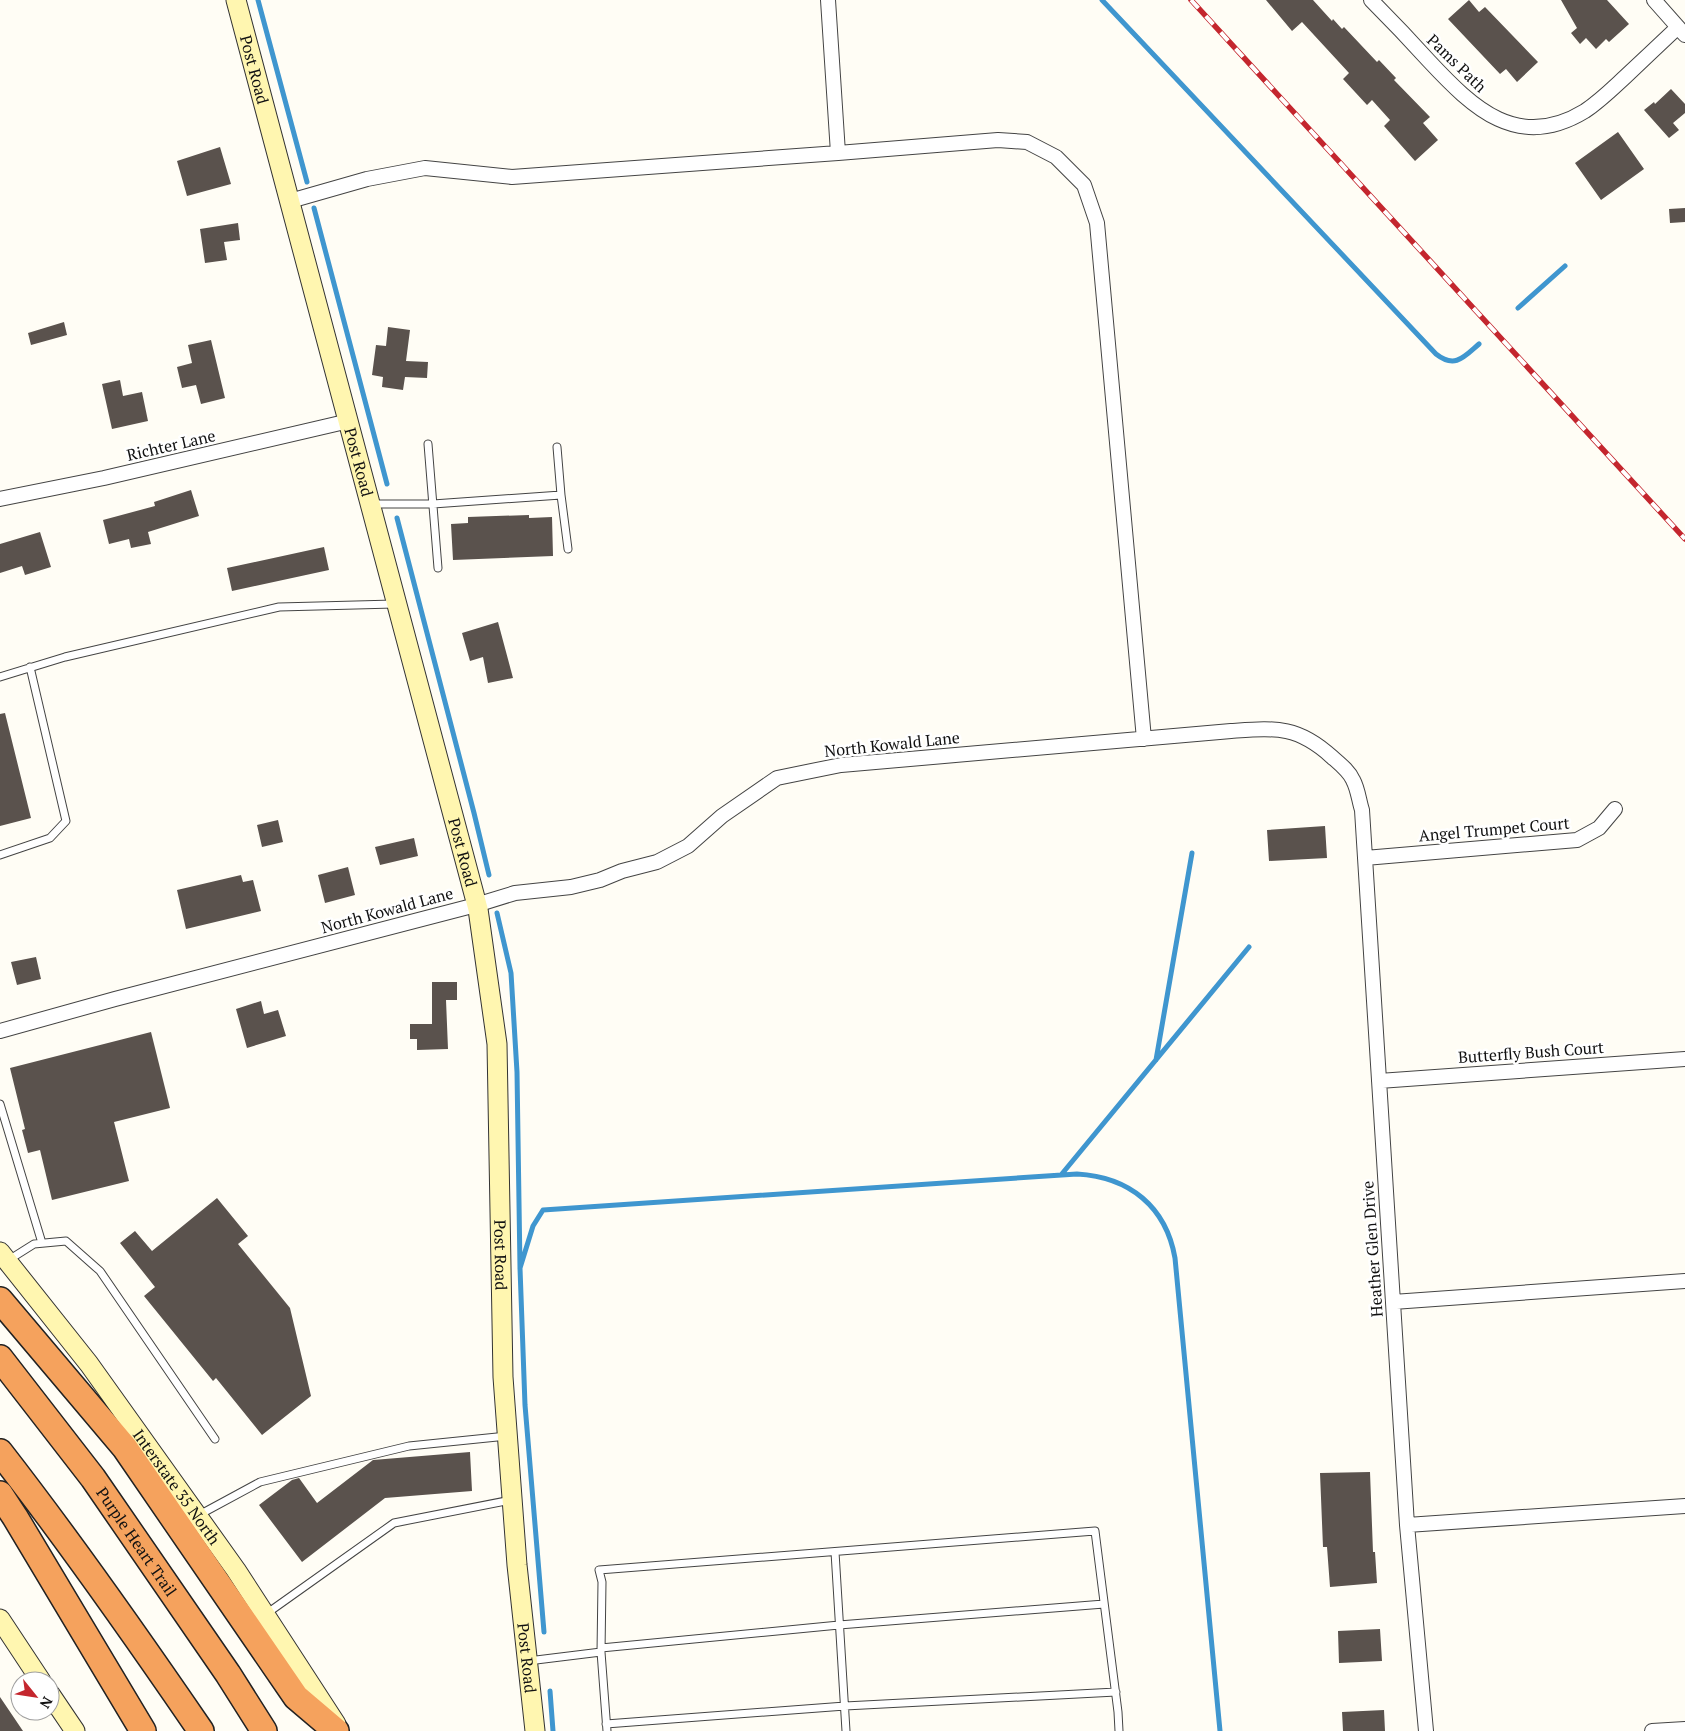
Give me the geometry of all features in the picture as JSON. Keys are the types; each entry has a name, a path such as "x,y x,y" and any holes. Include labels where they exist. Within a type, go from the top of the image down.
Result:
{"highway":[{"path":"0,1300 125,1448 296,1697 336,1731"},
{"name":"Purple Heart Trail","path":"0,1358 93,1478 217,1658 264,1731"},
{"path":"0,1452 134,1633 201,1731"},
{"path":"0,1494 143,1731"}],"street":[{"name":"Post Road","path":"236,0 476,905 496,1044 503,1377 512,1500 535,1731"},
{"path":"828,0 838,152"},
{"name":"Pams Path","path":"1372,0 1458,92 1490,115 1502,121 1525,127 1552,124 1584,111 1604,97 1681,31"},
{"path":"1654,0 1681,31"},
{"path":"290,201 367,179 425,168 512,177 998,140 1027,142 1056,157 1084,185 1097,223 1144,739"},
{"name":"Richter Lane","path":"0,499 104,478 349,421"},
{"name":"North Kowald Lane","path":"0,1031 115,999 476,905 515,892 571,887 658,862 688,846 722,816 777,778 841,765 1272,728 1293,732 1323,749 1345,768"},
{"name":"Heather Glen Drive","path":"1345,768 1353,780 1362,810 1407,1525 1426,1731"},
{"name":"Angel Trumpet Court","path":"1365,858 1577,840 1599,828 1615,809"},
{"name":"Butterfly Bush Court","path":"1379,1081 1685,1059"},
{"name":"Interstate 35 North","path":"4,1256 89,1364 197,1516 265,1614 340,1731"},
{"path":"1393,1302 1685,1281"},
{"path":"1407,1525 1685,1506"},
{"path":"0,1619 34,1671"},
{"path":"60,1709 75,1731"},
{"path":"1652,1731 1685,1729"}],"lane":[{"path":"428,444 438,568"},
{"path":"557,447 568,549"},
{"path":"371,504 433,504 561,495"},
{"path":"0,677 65,657 280,607 397,603"},
{"path":"0,855 50,838 66,821 30,668"},
{"path":"0,1104 42,1243"},
{"path":"4,1256 34,1244 66,1241 100,1271 215,1439"},
{"path":"197,1516 260,1482 409,1446 508,1436"},
{"path":"265,1614 394,1523 512,1500"},
{"path":"1116,1692 845,1706 607,1727 601,1650 602,1582 599,1570 1095,1531 1116,1692 1119,1731"},
{"path":"835,1552 846,1731"},
{"path":"528,1661 601,1650 839,1624 1104,1604"}],"building":[{"path":"1266,0 1313,0 1332,21 1333,19 1342,29 1344,27 1377,62 1379,60 1396,78 1394,80 1430,117 1423,123 1438,140 1415,161 1384,126 1390,120 1372,100 1367,105 1343,79 1349,73 1302,22 1292,31"},
{"path":"1469,0 1479,12 1485,7 1538,62 1517,82 1506,69 1500,74 1448,19"},
{"path":"1561,0 1607,0 1629,24 1609,42 1606,39 1596,49 1586,38 1580,44 1571,33 1577,28"},
{"path":"1671,89 1685,104 1685,113 1673,123 1679,130 1669,138 1644,110 1654,102 1655,104"},
{"path":"1618,132 1644,169 1601,200 1575,163"},
{"path":"220,147 231,184 187,196 177,161"},
{"path":"1685,208 1685,222 1670,223 1669,209"},
{"path":"238,223 240,240 224,242 227,260 205,263 200,229"},
{"path":"64,322 67,335 31,345 28,333"},
{"path":"388,327 410,330 406,361 428,362 427,378 405,377 403,390 382,387 383,377 372,375 376,345 386,346"},
{"path":"211,340 225,398 201,404 196,385 182,388 177,367 192,363 188,345"},
{"path":"120,380 123,396 142,392 148,421 112,429 102,384"},
{"path":"191,490 199,516 148,532 151,544 131,548 129,539 109,544 103,520 155,506 154,502"},
{"path":"529,515 529,518 552,517 553,556 453,560 451,524 468,523 468,517"},
{"path":"40,532 51,567 25,575 22,566 0,573 0,544"},
{"path":"324,547 329,570 232,591 227,568"},
{"path":"498,622 513,678 488,683 483,657 470,661 462,633"},
{"path":"5,713 31,818 0,826 0,714"},
{"path":"278,820 283,842 262,847 257,825"},
{"path":"1325,826 1327,858 1269,861 1267,830"},
{"path":"414,838 418,856 380,865 375,847"},
{"path":"348,867 355,895 325,903 318,875"},
{"path":"241,875 243,882 253,880 261,911 186,929 177,890"},
{"path":"36,957 41,979 17,985 11,962"},
{"path":"432,982 457,982 457,1000 446,1000 448,1049 417,1050 417,1039 410,1039 410,1024 432,1024"},
{"path":"261,1001 264,1014 278,1010 286,1036 247,1048 236,1009"},
{"path":"151,1032 170,1108 114,1122 129,1181 52,1200 40,1150 28,1153 22,1130 25,1129 10,1068"},
{"path":"217,1198 248,1236 238,1244 290,1308 311,1396 262,1435 216,1378 213,1381 144,1296 155,1287 120,1243 135,1231 152,1251"},
{"path":"470,1452 472,1491 385,1498 302,1562 259,1505 292,1480 299,1478 317,1503 373,1460"},
{"path":"1370,1472 1373,1552 1375,1552 1377,1583 1330,1587 1327,1547 1323,1547 1320,1473"},
{"path":"1380,1629 1382,1661 1339,1663 1338,1631"},
{"path":"0,1697 10,1712 10,1721 16,1721 23,1731 0,1731"},
{"path":"1384,1710 1385,1731 1343,1731 1342,1712"}],"waterway":[{"path":"258,0 307,182"},
{"path":"1102,0 1436,354 1449,361 1454,361 1464,357 1479,344"},
{"path":"314,208 387,484"},
{"path":"1518,308 1565,266"},
{"path":"397,518 489,875"},
{"path":"1156,1060 1192,853"},
{"path":"497,913 511,973 517,1072 520,1268 525,1405 544,1632"},
{"path":"1061,1175 1249,947"},
{"path":"520,1268 533,1226 543,1210 1077,1174 1096,1176 1129,1188 1154,1210 1163,1224 1175,1258 1220,1731"},
{"path":"550,1691 553,1731"}],"railway":[{"path":"1191,0 1685,539"}]}
